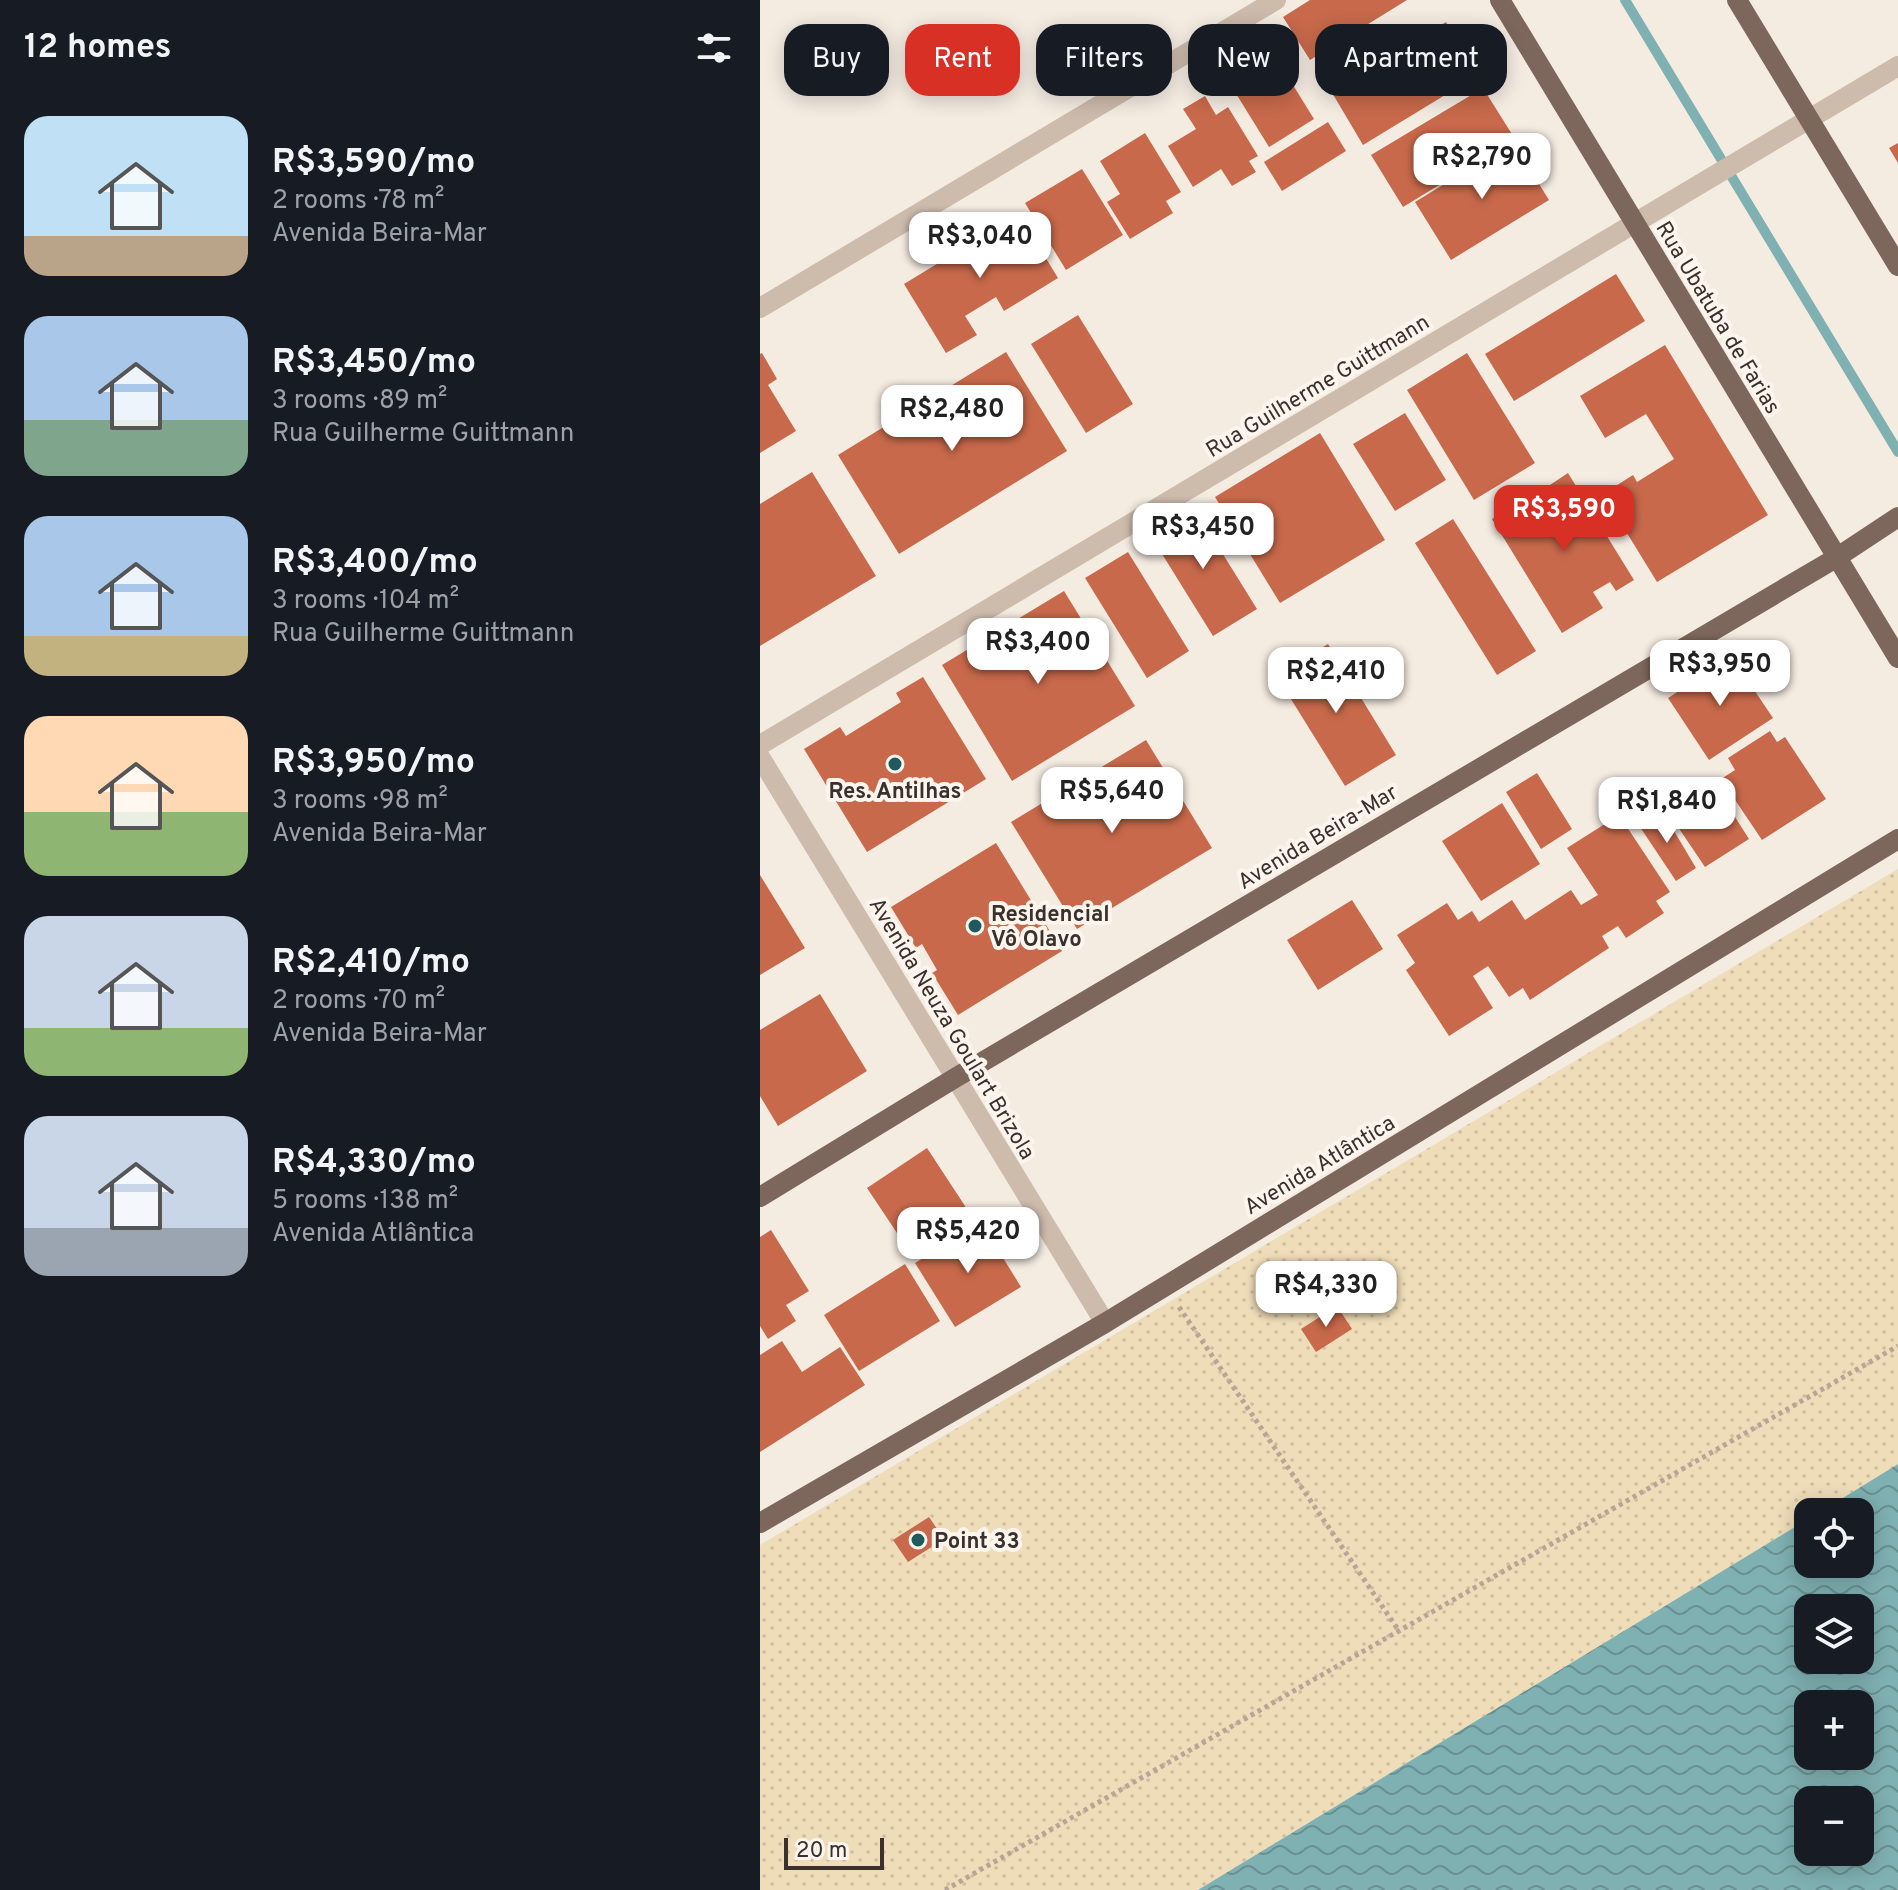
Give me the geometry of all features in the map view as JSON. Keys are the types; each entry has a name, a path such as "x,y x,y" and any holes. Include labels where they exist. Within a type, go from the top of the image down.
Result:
{"main road":[{"name":"Rua Ubatuba de Farias","path":"1500,0 1898,658"},
{"path":"1737,0 1898,266"},
{"name":"Avenida Beira-Mar","path":"760,1197 955,1078 1836,558 1898,517"},
{"name":"Avenida Atlântica","path":"760,1523 1105,1323 1898,839"}],"street":[{"path":"760,308 1276,0"},
{"name":"Rua Guilherme Guittmann","path":"760,745 1898,66"},
{"name":"Avenida Neuza Goulart Brizola","path":"760,757 1105,1323"}],"path":[{"path":"1165,1286 1399,1631"},
{"path":"945,1890 1898,1346"}],"sand":[{"path":"1898,869 1898,1464 1843,1498 1794,1498 1794,1528 1198,1890 760,1890 760,1545"}],"water":[{"path":"1898,1464 1898,1890 1198,1890 1794,1528 1794,1578 1874,1578 1874,1498 1843,1498"}],"building":[{"path":"1310,0 1407,0 1368,24 1315,24 1315,57 1310,60 1299,42 1299,24 1287,24 1283,17"},
{"path":"1299,95 1314,119 1269,147 1237,96"},
{"path":"1205,96 1216,115 1228,107 1258,156 1249,161 1256,172 1232,186 1221,169 1193,187 1168,146 1196,129 1183,109"},
{"path":"1334,96 1444,96 1363,145"},
{"path":"1470,96 1488,96 1515,139 1403,207 1371,155"},
{"path":"1328,122 1346,151 1282,191 1264,162"},
{"path":"1145,133 1181,192 1166,201 1173,213 1130,239 1107,202 1120,194 1100,161"},
{"path":"1513,142 1549,200 1451,260 1415,202"},
{"path":"1898,143 1898,163 1889,148"},
{"path":"1082,169 1123,235 1066,270 1025,203"},
{"path":"1019,214 1058,278 1004,311 996,297 965,316 977,335 946,353 904,284"},
{"path":"1616,274 1645,321 1514,401 1485,354"},
{"path":"1078,315 1133,404 1086,433 1031,344"},
{"path":"1665,345 1768,515 1657,582 1603,494 1633,475 1637,482 1674,459 1646,414 1605,438 1580,396"},
{"path":"1006,352 1067,451 899,554 838,455"},
{"path":"1467,353 1535,463 1474,500 1407,390"},
{"path":"760,354 777,379 768,385 796,431 760,453"},
{"path":"1405,413 1446,480 1395,511 1353,444"},
{"path":"1320,433 1385,540 1280,603 1215,497"},
{"path":"812,472 876,576 760,646 760,504"},
{"path":"1568,473 1634,580 1616,591 1610,582 1593,592 1603,608 1562,633 1492,519 1517,504 1525,516 1548,502 1541,491"},
{"path":"1193,506 1257,609 1213,636 1149,533"},
{"path":"1453,519 1536,651 1497,675 1415,543"},
{"path":"1128,552 1189,651 1147,678 1085,578"},
{"path":"1064,591 1135,706 1012,781 942,665"},
{"path":"1328,644 1396,755 1345,786 1276,675"},
{"path":"1732,657 1773,718 1709,760 1668,698"},
{"name":"Res. Antilhas","path":"923,677 986,779 867,852 804,749 840,727 846,736 901,702 896,693"},
{"path":"1770,731 1777,742 1785,737 1826,799 1762,840 1721,779 1735,770 1728,758"},
{"path":"1146,740 1212,848 1077,929 1011,822"},
{"path":"1537,773 1572,829 1541,849 1506,792"},
{"path":"1723,798 1749,839 1705,867 1678,827"},
{"path":"1502,803 1540,864 1481,901 1442,841"},
{"path":"1661,809 1696,868 1676,881 1638,824"},
{"path":"1619,815 1670,892 1656,901 1664,913 1626,938 1618,926 1602,936 1609,948 1530,1000 1523,988 1509,997 1488,966 1473,976 1493,1008 1449,1036 1406,970 1415,963 1397,935 1447,903 1458,920 1472,911 1479,922 1512,900 1525,920 1571,890 1581,905 1598,895 1567,848"},
{"name":"Residencial Vô Olavo","path":"996,843 1062,951 958,1015 932,973 937,970 922,944 916,948 891,907"},
{"path":"760,875 805,948 760,975"},
{"path":"1352,900 1383,949 1318,990 1287,940"},
{"path":"820,994 867,1071 778,1126 760,1096 760,1030"},
{"path":"927,1148 967,1209 907,1248 867,1188"},
{"path":"981,1222 1021,1287 955,1327 915,1263"},
{"path":"771,1230 809,1291 786,1305 796,1321 768,1339 760,1326 760,1237"},
{"path":"905,1264 940,1321 859,1371 824,1315"},
{"path":"1337,1306 1352,1329 1316,1352 1301,1329"},
{"path":"782,1341 802,1372 840,1347 865,1385 760,1452 760,1355"},
{"name":"Point 33","path":"929,1517 944,1539 908,1562 893,1540"}],"waterway":[{"path":"1625,0 1898,452"}],"place":[{"name":"Res. Antilhas","path":"895,764"},
{"name":"Residencial Vô Olavo","path":"975,926"},
{"name":"Point 33","path":"918,1540"}]}
